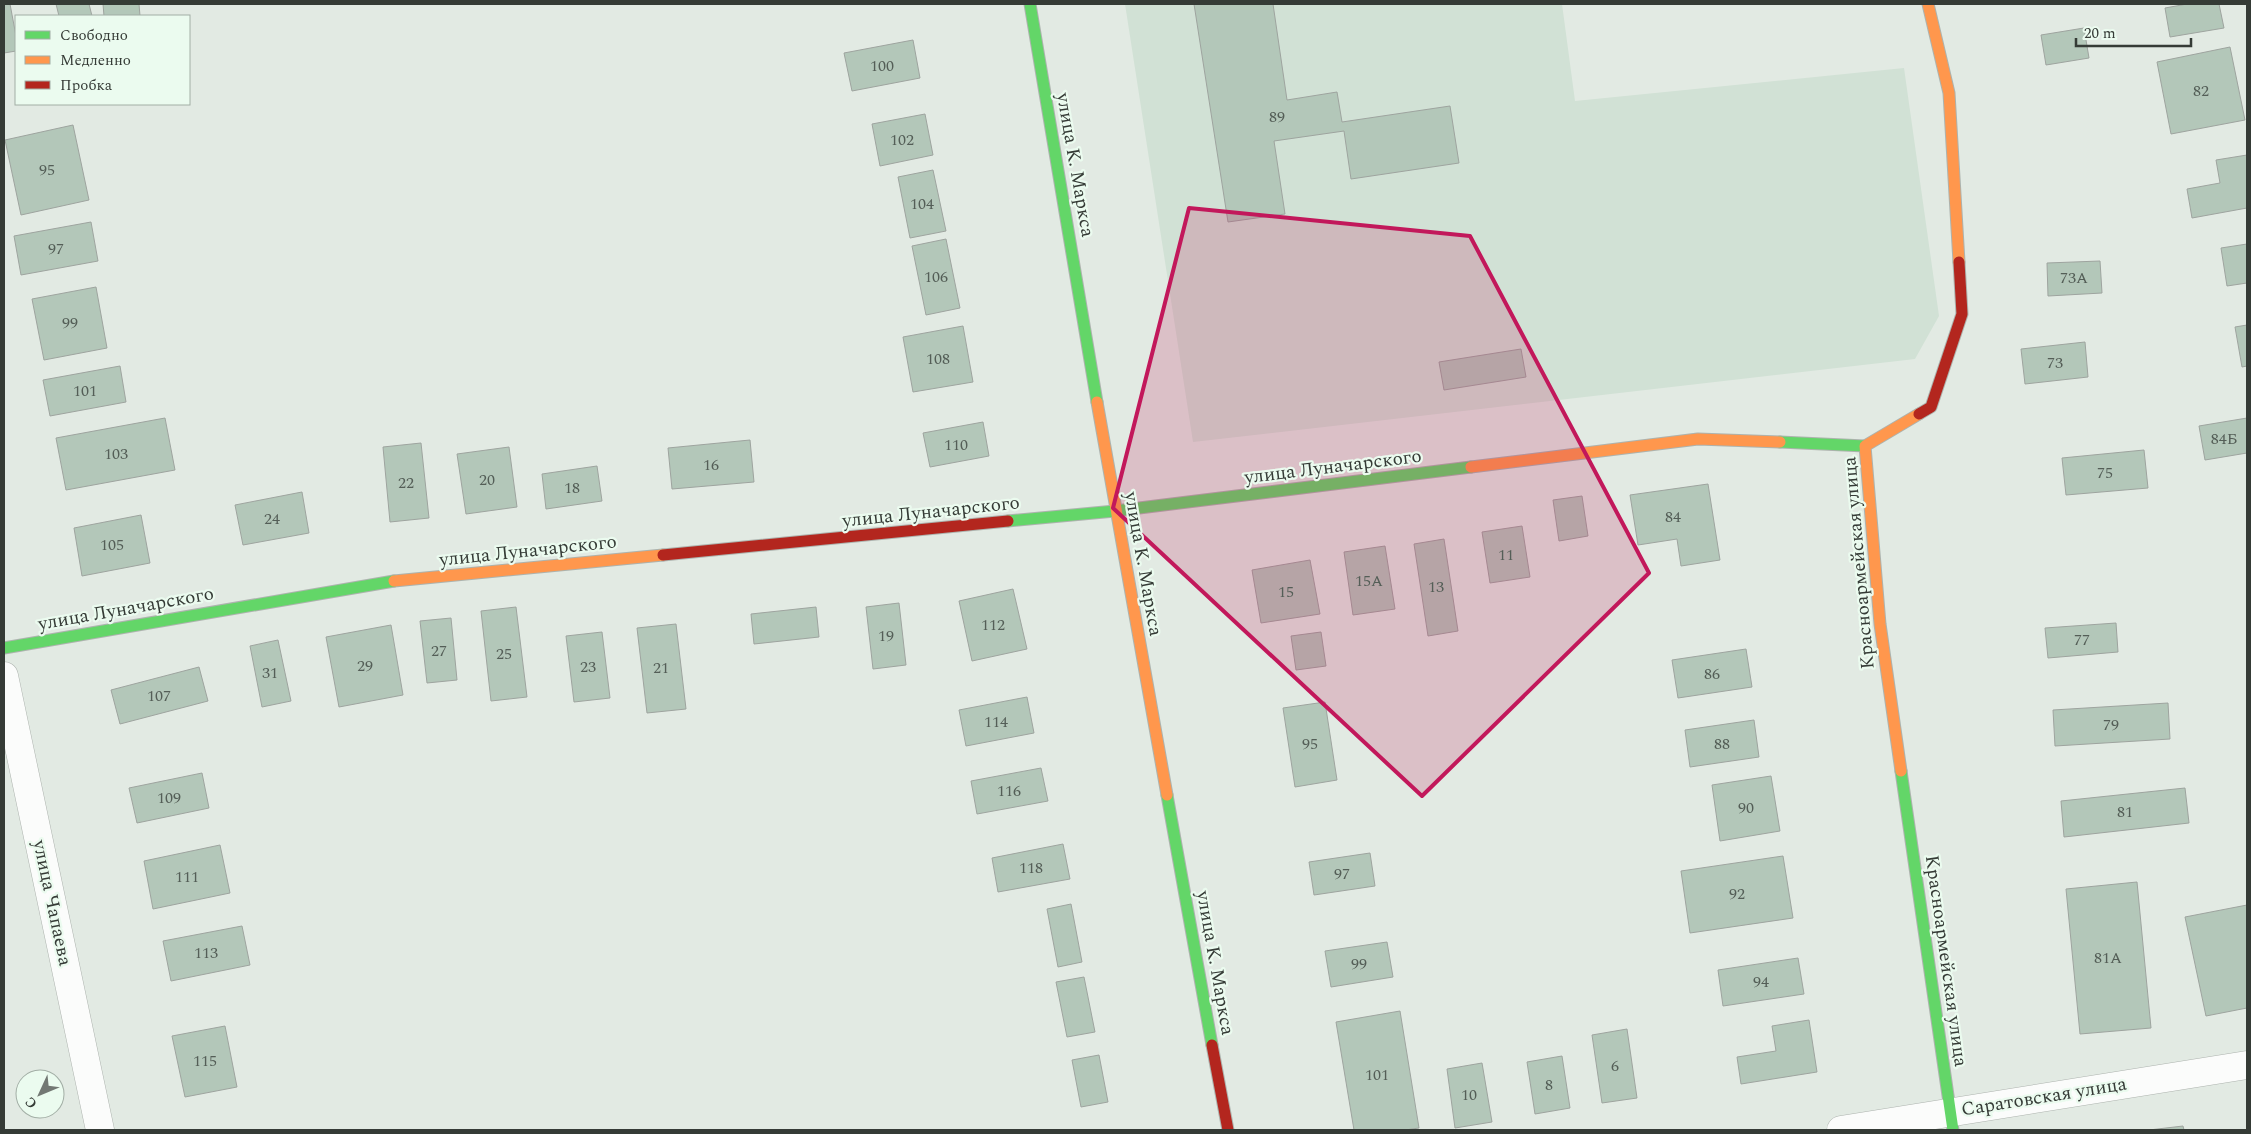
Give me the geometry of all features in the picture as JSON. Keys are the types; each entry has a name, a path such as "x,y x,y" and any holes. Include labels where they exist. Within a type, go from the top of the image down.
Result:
{"street":[{"name":"улица К. Маркса","path":"1030,4 1116,511 1228,1130"},
{"name":"Красноармейская улица","path":"1928,4 1948,93 1962,314 1931,407 1865,446 1880,624 1951,1121"},
{"name":"улица Луначарского","path":"4,648 389,582 1116,511 1698,439 1865,446"},
{"name":"улица Чапаева","path":"4,676 100,1130"},
{"name":"Саратовская улица","path":"1841,1130 1951,1121 2247,1065"}],"highlighted area":[{"path":"1189,208 1470,236 1649,573 1422,796 1113,508"}],"shaded area":[{"path":"1125,4 1562,4 1575,101 1904,68 1939,316 1915,359 1193,442"}],"building":[{"path":"4,4 10,4 15,31 15,51 4,53"},
{"path":"56,4 89,4 92,15 59,15"},
{"path":"103,4 139,4 140,15 104,15"},
{"path":"1194,4 1273,4 1287,100 1337,92 1342,122 1450,106 1459,163 1351,179 1344,131 1274,141 1285,214 1228,222"},
{"path":"2187,4 2219,4 2224,28 2170,37 2165,8"},
{"path":"2084,28 2089,58 2046,65 2041,35"},
{"path":"913,40 920,78 852,91 844,53"},
{"path":"2230,47 2245,120 2171,134 2157,62"},
{"path":"925,114 933,155 880,166 872,124"},
{"path":"73,125 89,200 21,215 5,140"},
{"path":"2247,155 2247,208 2192,218 2187,189 2220,183 2216,160"},
{"path":"933,170 946,231 910,238 898,177"},
{"path":"91,222 98,261 21,275 14,236"},
{"path":"946,239 960,308 926,315 912,246"},
{"path":"2247,244 2247,283 2227,286 2221,248"},
{"path":"2100,261 2102,293 2048,296 2047,263"},
{"path":"96,287 107,348 44,360 32,299"},
{"path":"2247,325 2247,366 2242,367 2235,327"},
{"path":"963,326 973,382 913,392 903,337"},
{"path":"2085,342 2088,377 2025,384 2021,349"},
{"path":"1521,349 1526,377 1444,390 1439,362"},
{"path":"120,366 126,402 50,416 43,380"},
{"path":"165,418 175,470 66,490 56,438"},
{"path":"2247,418 2247,453 2205,460 2199,426"},
{"path":"983,422 989,456 930,467 923,433"},
{"path":"750,440 754,482 672,489 668,448"},
{"path":"421,443 429,518 390,522 383,447"},
{"path":"509,447 517,507 466,514 457,454"},
{"path":"2144,450 2148,488 2066,495 2062,458"},
{"path":"597,466 602,501 546,509 542,474"},
{"path":"1708,484 1720,560 1681,566 1677,539 1638,545 1630,495"},
{"path":"302,492 309,533 243,545 235,505"},
{"path":"1582,496 1588,536 1559,541 1553,500"},
{"path":"141,515 150,563 82,576 74,528"},
{"path":"1522,526 1530,577 1490,583 1482,532"},
{"path":"1444,539 1458,631 1428,636 1414,544"},
{"path":"1385,546 1395,609 1353,615 1344,552"},
{"path":"1310,560 1320,614 1261,623 1252,570"},
{"path":"1013,589 1027,649 972,661 959,601"},
{"path":"899,603 906,665 873,669 866,607"},
{"path":"516,607 527,697 491,701 481,611"},
{"path":"816,607 819,637 754,644 751,614"},
{"path":"451,618 457,680 427,683 420,621"},
{"path":"2116,623 2118,652 2048,658 2045,628"},
{"path":"676,624 686,709 647,713 637,628"},
{"path":"391,625 403,695 339,707 326,637"},
{"path":"602,632 610,698 574,702 566,636"},
{"path":"1321,632 1326,666 1296,670 1291,636"},
{"path":"278,640 291,701 262,707 250,646"},
{"path":"1746,649 1752,687 1678,698 1672,660"},
{"path":"199,667 208,701 120,724 111,690"},
{"path":"1027,697 1034,733 966,746 959,710"},
{"path":"1325,702 1337,780 1295,787 1283,708"},
{"path":"2168,703 2170,739 2055,746 2053,710"},
{"path":"1754,720 1759,757 1690,767 1685,730"},
{"path":"1041,768 1048,801 977,814 971,781"},
{"path":"202,773 209,808 137,823 129,788"},
{"path":"1771,776 1780,831 1720,841 1712,785"},
{"path":"2185,788 2189,823 2064,837 2061,801"},
{"path":"1063,844 1070,879 998,892 992,858"},
{"path":"220,845 230,893 153,909 144,861"},
{"path":"1370,853 1375,886 1314,895 1309,862"},
{"path":"1783,856 1793,918 1690,933 1681,871"},
{"path":"2137,882 2151,1028 2080,1034 2066,889"},
{"path":"1071,904 1082,962 1058,967 1047,909"},
{"path":"2247,905 2247,1008 2206,1016 2185,917"},
{"path":"242,926 250,965 171,981 163,941"},
{"path":"1387,942 1393,977 1331,987 1325,951"},
{"path":"1798,958 1804,994 1723,1006 1718,970"},
{"path":"1084,977 1095,1032 1067,1037 1056,982"},
{"path":"1400,1011 1419,1128 1405,1130 1354,1130 1336,1022"},
{"path":"1809,1020 1817,1072 1741,1084 1737,1057 1776,1051 1772,1026"},
{"path":"225,1026 237,1087 185,1097 172,1036"},
{"path":"1627,1029 1637,1098 1602,1103 1592,1035"},
{"path":"1099,1055 1108,1102 1081,1107 1072,1060"},
{"path":"1562,1056 1570,1108 1535,1114 1527,1062"},
{"path":"1482,1063 1492,1122 1455,1128 1447,1069"},
{"path":"2183,1126 2184,1130 2149,1130"}],"traffic: fast":[{"path":"1030,4 1097,402"},
{"path":"1780,442 1865,446"},
{"path":"1008,521 1115,511 1471,467"},
{"path":"4,648 394,581"},
{"path":"1901,771 1953,1130"},
{"path":"1167,795 1212,1045"}],"traffic: slow":[{"path":"1928,4 1949,93 1959,262"},
{"path":"1097,402 1167,795"},
{"path":"1901,771 1880,624 1865,446 1919,414"},
{"path":"1471,467 1698,439 1780,442"},
{"path":"394,581 663,555"}],"traffic: jam":[{"path":"1919,414 1931,407 1962,314 1959,262"},
{"path":"663,555 1008,521"},
{"path":"1212,1045 1228,1130"}]}
